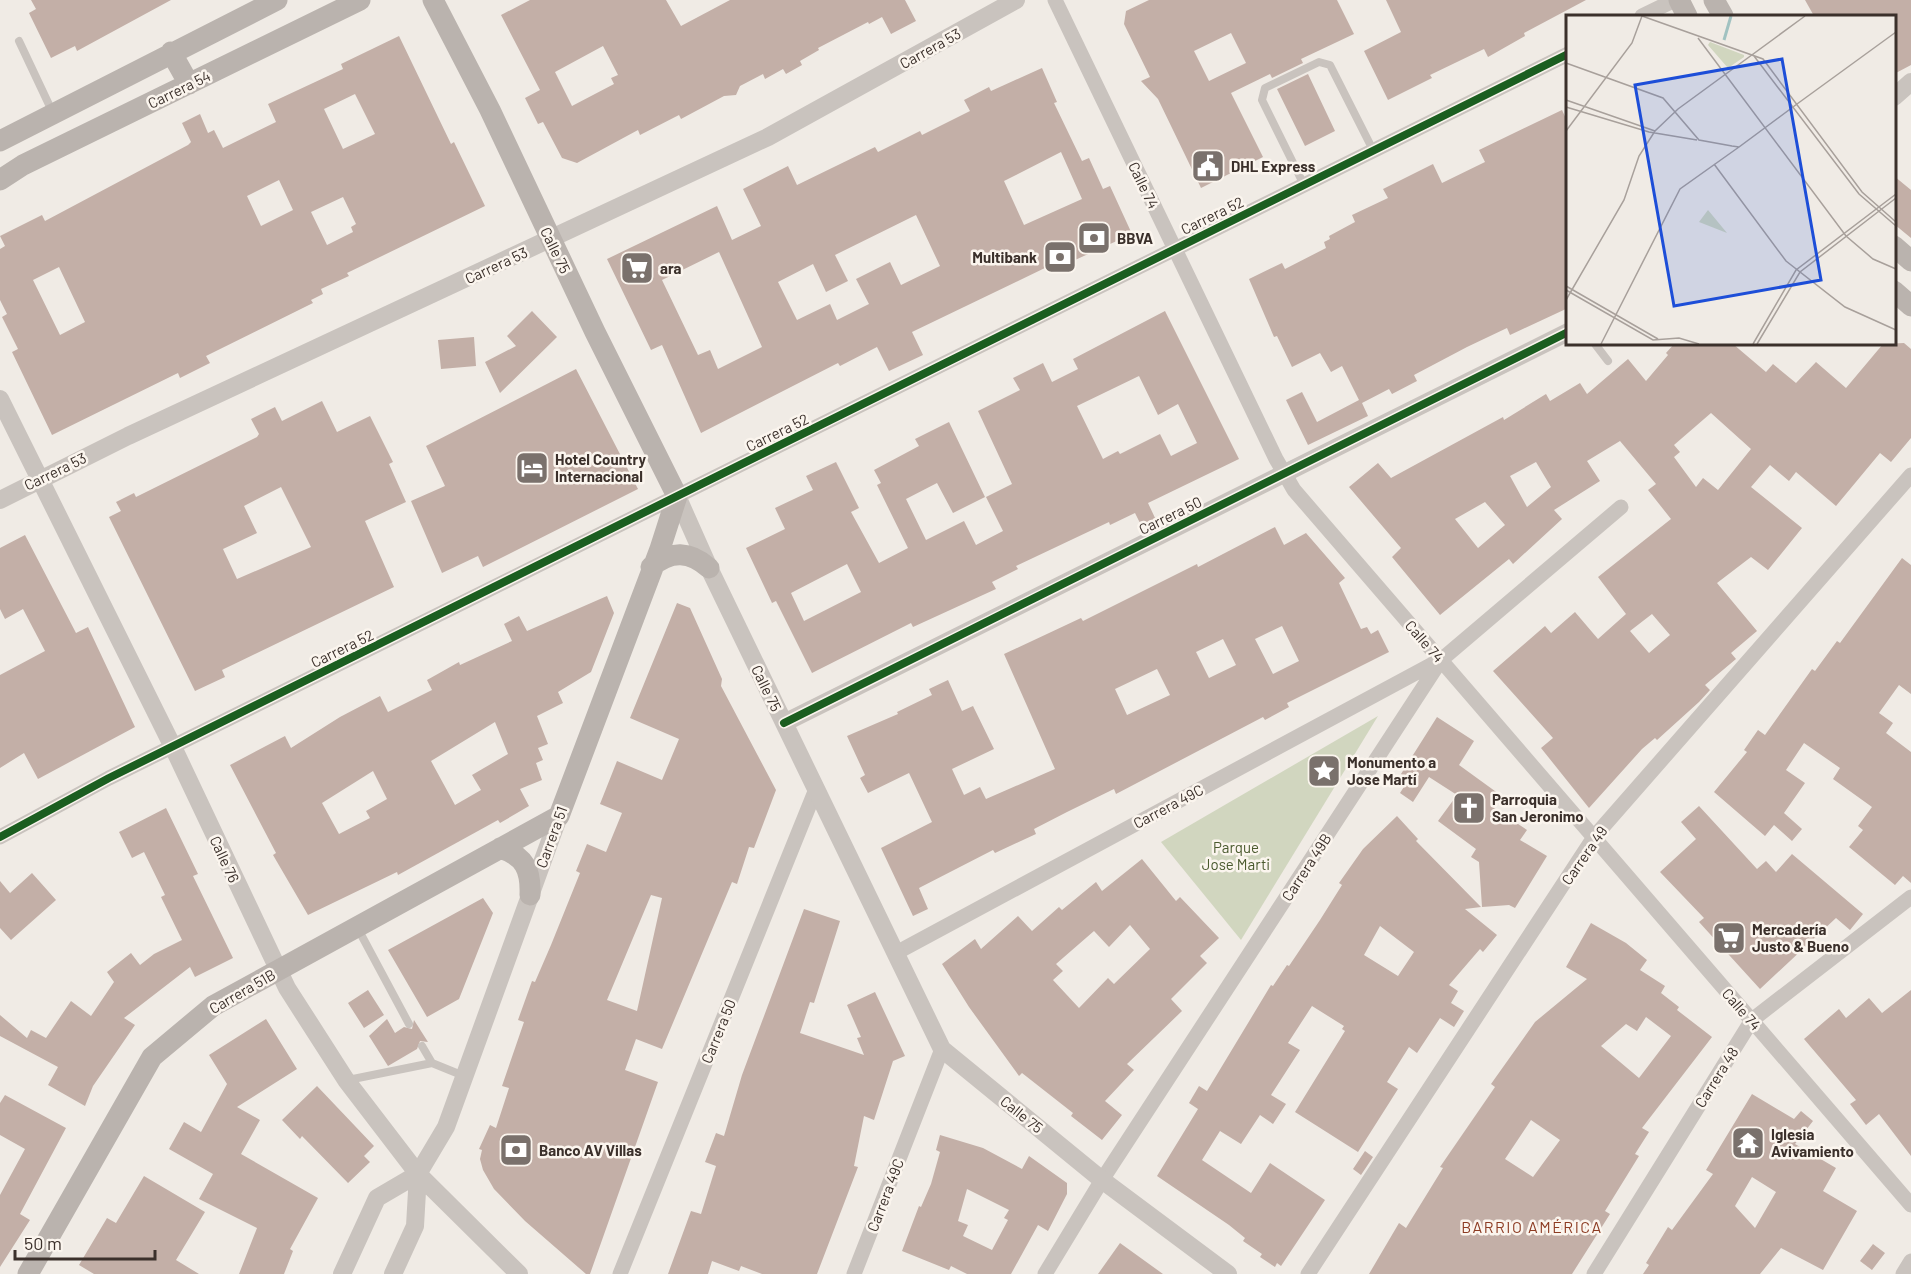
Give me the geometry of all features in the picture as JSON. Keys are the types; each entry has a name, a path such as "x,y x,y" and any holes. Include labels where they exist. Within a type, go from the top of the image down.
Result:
{"main road":[{"path":"0,141 277,0"},
{"name":"Carrera 54","path":"0,180 23,165 360,0"},
{"name":"Calle 75","path":"433,0 490,110 550,240 677,496"},
{"path":"1677,0 1686,15"},
{"path":"1714,0 1722,15"},
{"path":"171,52 189,84"},
{"path":"1896,248 1911,261"},
{"path":"1896,293 1911,306"},
{"name":"Carrera 51","path":"559,816 677,496"},
{"path":"651,567 661,558 680,554 699,560 709,568"},
{"name":"Carrera 51B","path":"28,1274 152,1057 213,1006 559,816"},
{"path":"500,848 513,853 524,862 530,875 530,895"}],"street":[{"name":"Carrera 53","path":"0,500 39,478 768,137 1016,0"},
{"name":"Calle 74","path":"1055,0 1174,249 1284,474 1294,490 1911,1205"},
{"path":"1644,15 1677,0"},
{"name":"Carrera 52","path":"0,837 173,747 1566,55"},
{"path":"1896,95 1911,82"},
{"name":"Carrera 50","path":"784,723 1566,334"},
{"name":"Calle 76","path":"0,399 173,747 278,970 346,1080 418,1174 519,1274"},
{"name":"Carrera 49","path":"1308,1274 1594,837 1911,475"},
{"name":"Calle 75","path":"677,496 709,568 942,1048 1102,1180 1228,1274"},
{"name":"Carrera 49B","path":"1045,1274 1102,1180 1441,660 1621,507"},
{"name":"Carrera 49C","path":"896,953 1441,660"},
{"name":"Carrera 50","path":"620,1274 816,789"},
{"name":"Carrera 51","path":"393,1274 415,1226 418,1174 446,1127 559,816"},
{"name":"Carrera 48","path":"1594,1274 1752,1020 1911,897"},
{"name":"Carrera 49C","path":"854,1274 942,1048"},
{"name":"Carrera 51","path":"342,1274 377,1198 418,1174"},
{"path":"1903,1274 1911,1261"}],"lane":[{"path":"20,41 53,113"},
{"path":"1304,185 1262,100 1264,88 1318,62 1330,65 1373,150"},
{"path":"1596,345 1608,361"},
{"path":"357,927 409,1024"},
{"path":"422,1046 432,1063"},
{"path":"346,1080 432,1063 465,1077"}],"green space":[{"name":"Parque Jose Marti","path":"1378,716 1241,940 1161,842"}],"building":[{"path":"31,0 171,0 77,51 75,46 51,58 29,13 36,9"},
{"path":"530,0 666,0 681,26 730,0 905,0 916,21 891,34 882,17 869,24 868,22 818,48 819,50 800,61 802,65 786,74 783,69 765,79 763,74 740,86 736,95 724,96 681,119 679,115 640,135 638,130 577,163 562,158 543,122 538,124 525,98 540,90 501,15","holes":["603,46 618,75 611,78 614,84 572,106 555,72"]},
{"path":"1149,0 1337,0 1354,34 1301,59 1303,63 1272,78 1270,74 1231,93 1263,157 1201,188 1158,99 1141,81 1150,77 1124,24 1126,11","holes":["1231,33 1246,63 1209,81 1194,51"]},
{"path":"1386,0 1586,0 1524,33 1525,36 1488,57 1484,49 1430,75 1432,78 1388,100 1364,51 1401,32"},
{"path":"1805,0 1911,0 1911,65 1896,73 1896,15 1813,15"},
{"path":"399,36 451,144 454,142 485,206 347,273 349,276 321,289 323,294 311,300 313,303 206,356 210,363 180,378 178,373 52,435 12,352 18,349 2,317 7,314 0,300 0,249 5,246 0,236 42,215 45,221 188,145 191,142 182,123 200,114 208,133 214,130 223,148 276,122 268,104 343,69 341,64","holes":["355,94 375,134 343,149 324,109","279,180 293,210 261,226 247,196","343,197 356,224 351,227 353,232 327,245 311,212","59,267 85,322 60,335 33,280"]},
{"path":"1042,68 1057,102 1054,103 1082,161 1089,158 1103,189 1110,186 1132,234 1051,271 1049,266 912,332 923,355 889,371 877,347 840,366 838,363 701,433 662,345 651,350 607,259 717,206 732,240 761,226 743,189 788,166 797,185 875,147 878,152 920,131 922,135 970,111 964,100 989,87 991,91","holes":["1061,152 1082,199 1024,225 1004,181","916,215 940,266 901,285 890,262 856,279 869,304 837,320 830,304 797,320 778,282 813,264 826,292 848,281 835,255","719,252 762,347 718,369 710,350 698,355 662,280"]},
{"path":"1308,74 1335,131 1305,146 1277,89"},
{"path":"1562,110 1566,119 1566,309 1510,335 1507,328 1467,347 1414,375 1417,381 1392,394 1389,389 1362,403 1368,416 1308,445 1286,400 1302,392 1317,422 1359,400 1342,366 1331,372 1320,353 1292,367 1277,336 1274,337 1249,279 1282,263 1285,269 1326,248 1324,242 1330,239 1329,236 1355,222 1352,215 1388,198 1383,189 1433,164 1442,183 1485,162 1479,150"},
{"path":"1896,178 1911,190 1911,238 1896,226"},
{"path":"532,311 557,337 500,393 485,362 516,346 507,336"},
{"path":"1165,311 1239,459 1148,503 1156,520 1142,527 1135,513 1110,525 1109,522 1016,566 1018,569 992,582 996,589 913,627 911,623 812,673 776,601 772,603 746,548 785,529 775,508 813,490 806,476 836,462 859,508 851,512 879,563 908,548 877,485 881,483 874,470 919,446 915,439 949,422 985,497 953,513 937,483 906,499 926,540 964,521 976,545 1003,531 986,497 1012,484 978,411 1020,390 1013,378 1043,363 1052,382 1078,369 1073,359","holes":["1139,376 1158,415 1178,404 1197,443 1171,456 1160,434 1120,454 1118,451 1103,459 1077,406","847,564 861,592 804,621 791,593"]},
{"path":"474,337 476,366 441,369 438,340"},
{"path":"1904,343 1911,349 1911,438 1891,462 1880,453 1836,506 1796,472 1789,481 1770,465 1751,487 1802,528 1768,570 1751,557 1717,583 1757,631 1731,653 1736,659 1705,685 1710,690 1699,702 1657,740 1655,738 1642,749 1589,808 1541,748 1553,738 1493,671 1545,626 1551,633 1575,612 1598,639 1626,614 1598,577 1671,519 1648,490 1656,484 1620,441 1587,461 1600,481 1554,510 1562,519 1513,564 1509,559 1440,615 1392,557 1401,548 1349,487 1378,463 1391,478 1503,417 1504,420 1546,394 1550,401 1580,383 1587,394 1628,359 1646,381 1668,355 1666,353 1673,345 1734,345 1766,372 1773,364 1796,383 1816,362 1846,388 1882,345","holes":["1711,413 1751,449 1718,490 1703,478 1696,487 1674,457 1680,452 1674,445","1536,462 1551,487 1527,507 1510,476","1485,502 1505,525 1478,548 1455,519","1652,614 1670,635 1649,653 1630,631"]},
{"name":"Hotel Country Internacional","path":"576,369 638,489 483,567 478,556 442,573 411,501 445,486 426,446"},
{"path":"322,401 337,432 370,416 393,462 389,464 406,502 365,521 394,587 222,670 225,677 195,691 109,517 121,511 116,502 134,493 136,497 257,437 259,434 251,419 275,407 282,421","holes":["281,487 311,547 237,579 223,549 257,533 244,506"]},
{"path":"1275,527 1284,545 1306,533 1345,578 1339,583 1361,629 1367,627 1371,634 1378,630 1389,652 1287,703 1289,707 1265,720 1263,717 1116,794 1114,789 1034,829 1036,834 995,853 993,850 919,888 928,909 913,916 881,848 932,822 909,773 868,793 860,778 865,775 847,736 898,714 897,712 932,695 929,689 948,680 962,711 973,706 994,749 952,769 964,795 980,787 986,799 1055,769 1004,654 1081,618 1083,621 1197,564 1198,567","holes":["1282,626 1299,661 1273,674 1255,639","1223,639 1236,665 1209,678 1196,652","1157,669 1170,695 1127,715 1115,689"]},
{"path":"25,535 76,633 88,627 135,727 38,779 24,753 0,768 0,675 45,651 23,609 5,619 0,609 0,548"},
{"path":"1902,558 1911,565 1911,694 1899,685 1879,713 1893,723 1886,733 1911,752 1911,883 1903,876 1895,885 1849,847 1863,830 1858,826 1872,807 1833,779 1840,768 1804,743 1786,770 1805,783 1784,813 1802,829 1792,841 1774,825 1765,836 1714,792 1747,752 1744,750 1758,730 1765,735 1812,669 1815,671 1837,641 1840,643"},
{"path":"607,596 614,613 591,672 558,692 563,703 537,716 548,744 538,748 543,760 536,763 542,780 520,789 529,806 500,823 498,820 398,875 397,872 308,915 273,855 276,853 230,765 285,736 291,748 340,717 380,696 388,712 432,690 427,680 459,662 460,665 512,641 504,624 519,616 527,631","holes":["495,722 508,754 472,775 481,790 455,805 431,761","373,771 387,799 366,811 370,818 339,834 322,803"]},
{"path":"677,603 690,608 722,679 721,686 776,790 754,848 749,847 737,884 732,882 662,1049 636,1039 625,1070 658,1082 590,1274 586,1274 525,1221 494,1189 483,1170 480,1159 482,1150 479,1149 490,1125 496,1128 509,1088 502,1086 524,1022 518,1020 532,981 535,982 580,873 576,871 587,844 606,852 622,813 600,804 617,761 662,780 679,739 630,718","holes":["651,895 662,898 637,1011 607,1000"]},
{"path":"1437,717 1474,741 1459,765 1499,794 1491,806 1527,830 1520,840 1547,856 1515,908 1509,905 1482,907 1479,862 1471,857 1476,849 1438,821 1457,795 1429,777 1413,802 1400,793 1409,779 1401,774"},
{"path":"1699,806 1757,869 1766,861 1776,872 1792,854 1863,914 1850,930 1836,918 1760,989 1699,922 1704,918 1660,872 1696,839 1681,822"},
{"path":"166,808 198,874 193,876 233,958 195,977 190,967 124,1018 135,1025 93,1086 85,1106 48,1085 58,1067 0,1036 0,1015 27,1038 31,1030 46,1038 71,1001 91,1016 114,982 107,972 131,953 140,965 154,954 182,940 161,897 165,895 144,852 132,858 119,832"},
{"path":"1397,816 1418,839 1416,841 1481,907 1465,909 1497,935 1483,952 1480,949 1449,985 1458,991 1451,1003 1464,1011 1454,1027 1440,1018 1417,1053 1409,1047 1387,1082 1398,1089 1358,1152 1295,1112 1345,1031 1342,1029 1344,1026 1312,1006 1288,1043 1300,1050 1271,1095 1286,1104 1273,1124 1260,1115 1241,1144 1220,1131 1202,1160 1251,1193 1270,1163 1325,1200 1281,1266 1277,1263 1275,1267 1260,1257 1262,1254 1243,1241 1245,1238 1229,1225 1157,1176 1198,1109 1189,1103 1199,1086 1207,1091 1271,985 1273,986 1287,965 1289,966 1342,885 1339,883 1363,849","holes":["1380,926 1414,952 1398,976 1364,955"]},
{"path":"1142,859 1176,901 1180,897 1219,938 1200,956 1207,963 1171,999 1182,1011 1127,1064 1134,1070 1105,1101 1122,1115 1102,1140 1071,1116 1073,1113 1022,1073 1019,1076 969,1007 942,964 975,939 981,949 1018,916 1032,931 1059,907 1062,910 1096,882 1102,891","holes":["1130,925 1150,949 1114,984 1108,978 1079,1008 1053,980 1063,971 1056,964 1094,931 1109,947"]},
{"path":"32,873 56,900 11,940 0,928 0,881 10,893"},
{"path":"483,898 493,913 459,999 427,1017 388,950"},
{"path":"804,909 840,921 814,1003 810,1002 800,1033 864,1055 857,1038 861,1037 847,1005 875,992 905,1056 893,1061 874,1120 864,1116 854,1166 858,1167 817,1274 762,1274 741,1266 739,1271 712,1261 708,1274 668,1274 691,1211 701,1214 716,1166 705,1162 716,1133 724,1136 742,1075"},
{"path":"1591,923 1626,943 1647,960 1640,970 1665,986 1661,993 1679,1007 1677,1010 1712,1037 1642,1128 1649,1132 1635,1154 1639,1156 1605,1211 1610,1214 1572,1274 1369,1274 1399,1223 1406,1228 1443,1168 1440,1167 1495,1087 1491,1084 1535,1022 1587,979 1566,967","holes":["1646,1017 1671,1036 1639,1078 1601,1046 1626,1024 1637,1031","1531,1120 1560,1140 1533,1177 1505,1159"]},
{"path":"368,990 384,1015 364,1028 348,1003"},
{"path":"1911,990 1911,1156 1879,1114 1866,1125 1850,1104 1856,1100 1804,1039 1839,1009 1846,1018 1869,998 1882,1013"},
{"path":"266,1019 297,1069 237,1107 260,1120 241,1154 318,1198 290,1249 293,1251 284,1274 239,1274 257,1228 199,1199 213,1174 169,1149 184,1122 201,1132 227,1084 209,1055"},
{"path":"387,1019 395,1033 404,1027 412,1029 414,1020 428,1042 420,1041 417,1049 388,1066 369,1036"},
{"path":"317,1086 374,1146 364,1156 370,1162 348,1183 302,1136 300,1139 282,1120"},
{"path":"1752,1094 1794,1119 1801,1111 1813,1121 1795,1144 1836,1168 1823,1191 1857,1211 1823,1270 1781,1248 1760,1274 1643,1274 1649,1265 1646,1263 1668,1227 1672,1230 1713,1174 1706,1170","holes":["1752,1177 1776,1192 1755,1228 1735,1206"]},
{"path":"5,1095 66,1128 20,1214 30,1220 0,1267 0,1195 25,1149 0,1135 0,1103"},
{"path":"940,1135 983,1148 1022,1169 1029,1156 1067,1183 1067,1194 1048,1231 1038,1225 1011,1274 967,1274 951,1266 949,1270 902,1251 919,1206 921,1207 931,1184 940,1152 936,1150","holes":["967,1189 1009,1210 1004,1218 1008,1220 992,1250 963,1236 968,1225 958,1221"]},
{"path":"1365,1151 1373,1157 1361,1175 1353,1169"},
{"path":"144,1176 205,1212 176,1260 199,1274 94,1274 79,1265 107,1218 116,1223"},
{"path":"1120,1243 1163,1274 1098,1274"},
{"path":"1873,1244 1885,1253 1872,1270 1860,1261"}],"cycle path":[{"path":"0,837 109,778 1566,55"},
{"path":"784,723 1566,333"}],"place":[{"name":"DHL Express","path":"1208,166"},
{"name":"BBVA","path":"1094,238"},
{"name":"Multibank","path":"1060,257"},
{"name":"ara","path":"637,268"},
{"name":"Hotel Country Internacional","path":"532,468"},
{"name":"Monumento a Jose Martí","path":"1324,771"},
{"name":"Parroquia San Jeronimo","path":"1469,808"},
{"name":"Mercadería Justo & Bueno","path":"1729,938"},
{"name":"Iglesia Avivamiento","path":"1748,1143"},
{"name":"Banco AV Villas","path":"516,1150"}],"district":[{"name":"BARRIO AMÉRICA","path":"1532,1226"}]}
